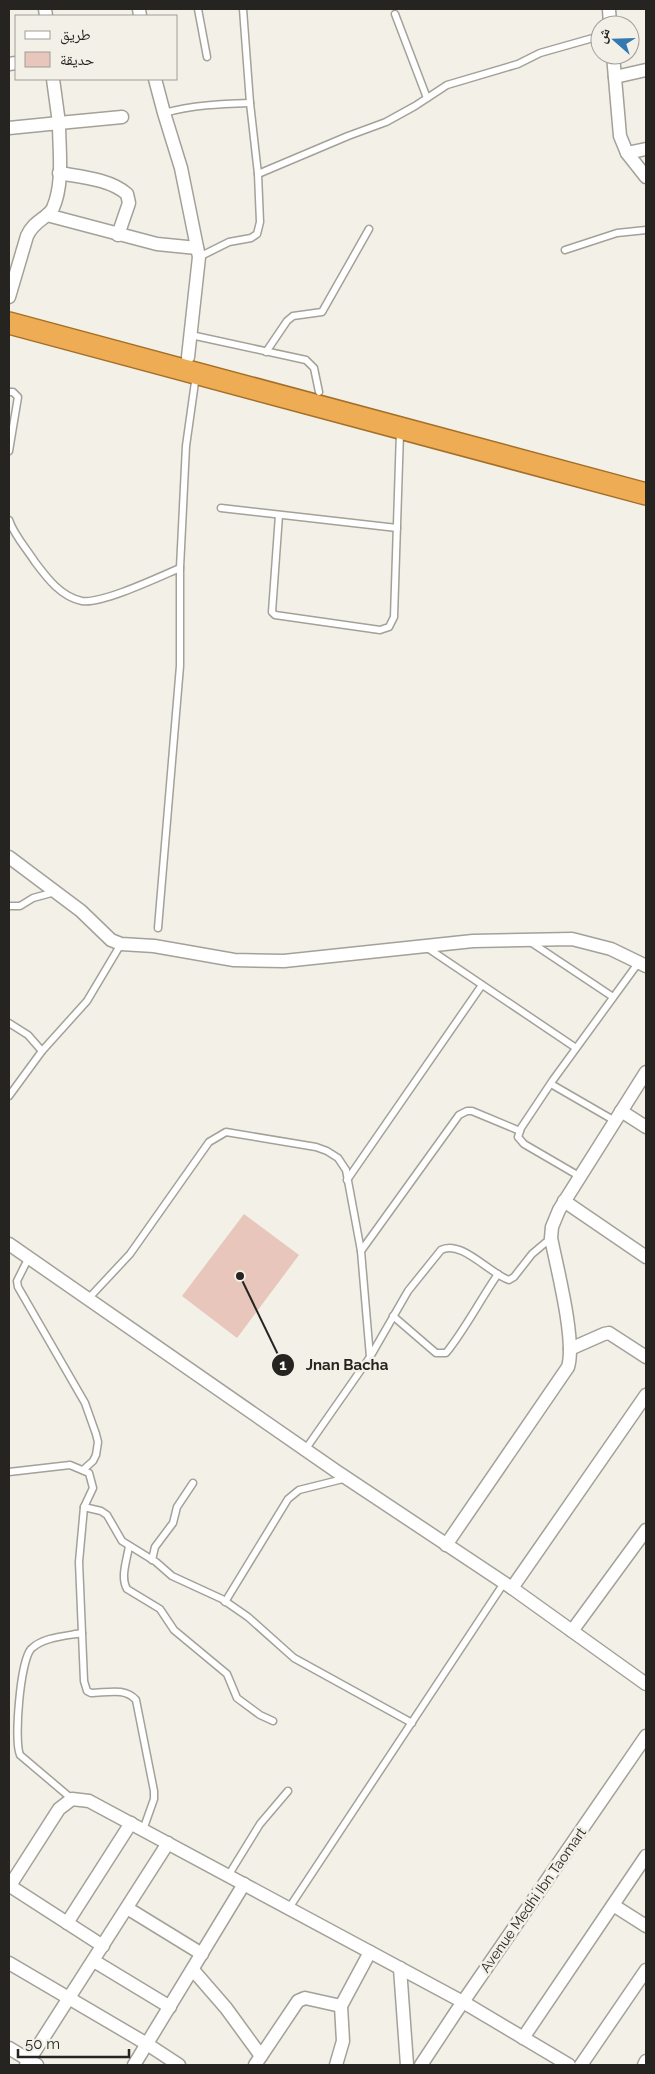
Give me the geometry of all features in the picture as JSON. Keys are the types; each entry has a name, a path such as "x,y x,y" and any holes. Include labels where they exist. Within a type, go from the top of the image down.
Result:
{"highway":[{"path":"9,310 400,428 646,494"},
{"path":"9,323 192,366 319,392 646,479"}],"street":[{"path":"614,65 620,136 628,153 646,178"},
{"path":"615,77 646,70"},
{"path":"9,297 31,227 47,215 54,206 59,181 59,123 53,80"},
{"path":"155,80 181,168 198,253 191,335 192,366"},
{"path":"9,128 122,117"},
{"path":"628,153 646,149"},
{"path":"59,173 108,184 120,188 128,194 129,202 118,234"},
{"path":"47,215 198,253"},
{"path":"9,857 81,911 111,940 121,944 154,946 234,960 284,961 474,941 572,939 594,943 611,949 642,964"},
{"path":"446,1545 562,1378 570,1359 570,1349 551,1238 552,1227 564,1201 579,1176 646,1072"},
{"path":"618,1116 646,1127"},
{"path":"564,1201 646,1257"},
{"path":"9,1244 305,1450 508,1586 646,1684"},
{"path":"570,1349 604,1334 609,1334 646,1357"},
{"path":"508,1586 646,1395"},
{"path":"572,1631 646,1530"},
{"name":"Avenue Medhi Ibn Taomart","path":"421,2065 646,1736"},
{"path":"103,1946 9,1887 59,1809 72,1799 89,1801 131,1823 463,2002 569,2065"},
{"path":"67,1923 131,1823"},
{"path":"9,2048 31,2064 168,1843"},
{"path":"523,2038 646,1856"},
{"path":"134,2065 244,1884"},
{"path":"613,1906 646,1926"},
{"path":"127,1908 202,1954"},
{"path":"336,2065 343,2041 340,2006 370,1952"},
{"path":"94,1961 170,2007"},
{"path":"9,1962 148,2044 179,2065"},
{"path":"400,1968 407,2065"},
{"path":"193,1970 226,2008 258,2061 298,2001 302,1998 340,2006"},
{"path":"581,2065 646,1970"},
{"path":"644,2065 646,2061"}],"lane":[{"path":"198,9 207,58"},
{"path":"198,253 229,242 251,238 257,234 260,222 258,174 250,103 243,9"},
{"path":"395,14 427,98"},
{"path":"258,174 386,122 447,85 518,64 540,53 590,39"},
{"path":"164,113 203,104 250,103"},
{"path":"266,352 287,321 293,316 322,312 369,229"},
{"path":"565,250 617,233 646,230"},
{"path":"191,335 306,360 314,368 319,392"},
{"path":"158,928 180,666 180,568 192,366"},
{"path":"9,392 13,392 18,397 9,451"},
{"path":"279,515 272,612 275,615 380,630 389,627 394,617 400,428"},
{"path":"221,508 397,528"},
{"path":"9,520 16,535 47,578 62,592 82,601 100,599 180,568"},
{"path":"9,906 20,906 33,898 54,892"},
{"path":"527,940 613,997"},
{"path":"9,1096 42,1052 87,1001 121,944"},
{"path":"423,945 576,1048"},
{"path":"579,1176 524,1144 519,1140 520,1131 613,997 642,964"},
{"path":"347,1180 482,985"},
{"path":"9,1022 28,1035 42,1052"},
{"path":"551,1084 618,1116"},
{"path":"361,1251 459,1115 472,1111 520,1131"},
{"path":"88,1299 130,1254 209,1142 226,1132 316,1147 327,1150 342,1162 347,1180 361,1251 370,1357"},
{"path":"305,1450 370,1357 408,1291 441,1250 445,1247 457,1249 506,1279 512,1279 538,1248 551,1238"},
{"path":"29,1257 18,1281 20,1292 85,1403 96,1434 98,1442 96,1455 93,1461 83,1470"},
{"path":"393,1316 436,1354 446,1353 458,1338 478,1302 498,1274"},
{"path":"9,1472 70,1464 89,1474 93,1488 84,1507 80,1562 84,1681 87,1690 97,1693 123,1692 134,1697 136,1700 154,1791 154,1799 143,1830"},
{"path":"226,1602 288,1499 299,1490 347,1478"},
{"path":"152,1560 155,1547 173,1523 177,1507 193,1482"},
{"path":"84,1507 101,1511 107,1515 122,1541 152,1560 172,1576 226,1602 248,1617 294,1658 412,1723"},
{"path":"129,1546 124,1573 127,1590 160,1609 174,1630 227,1674 237,1698 260,1716 273,1721"},
{"path":"289,1908 412,1723 508,1586"},
{"path":"72,1799 20,1755 17,1745 17,1734 22,1669 29,1653 32,1649 51,1639 82,1632"},
{"path":"228,1876 260,1824 288,1791"}],"green space":[{"path":"244,1214 299,1255 237,1338 182,1296"}],"place":[{"name":"Jnan Bacha","path":"240,1276"}]}
